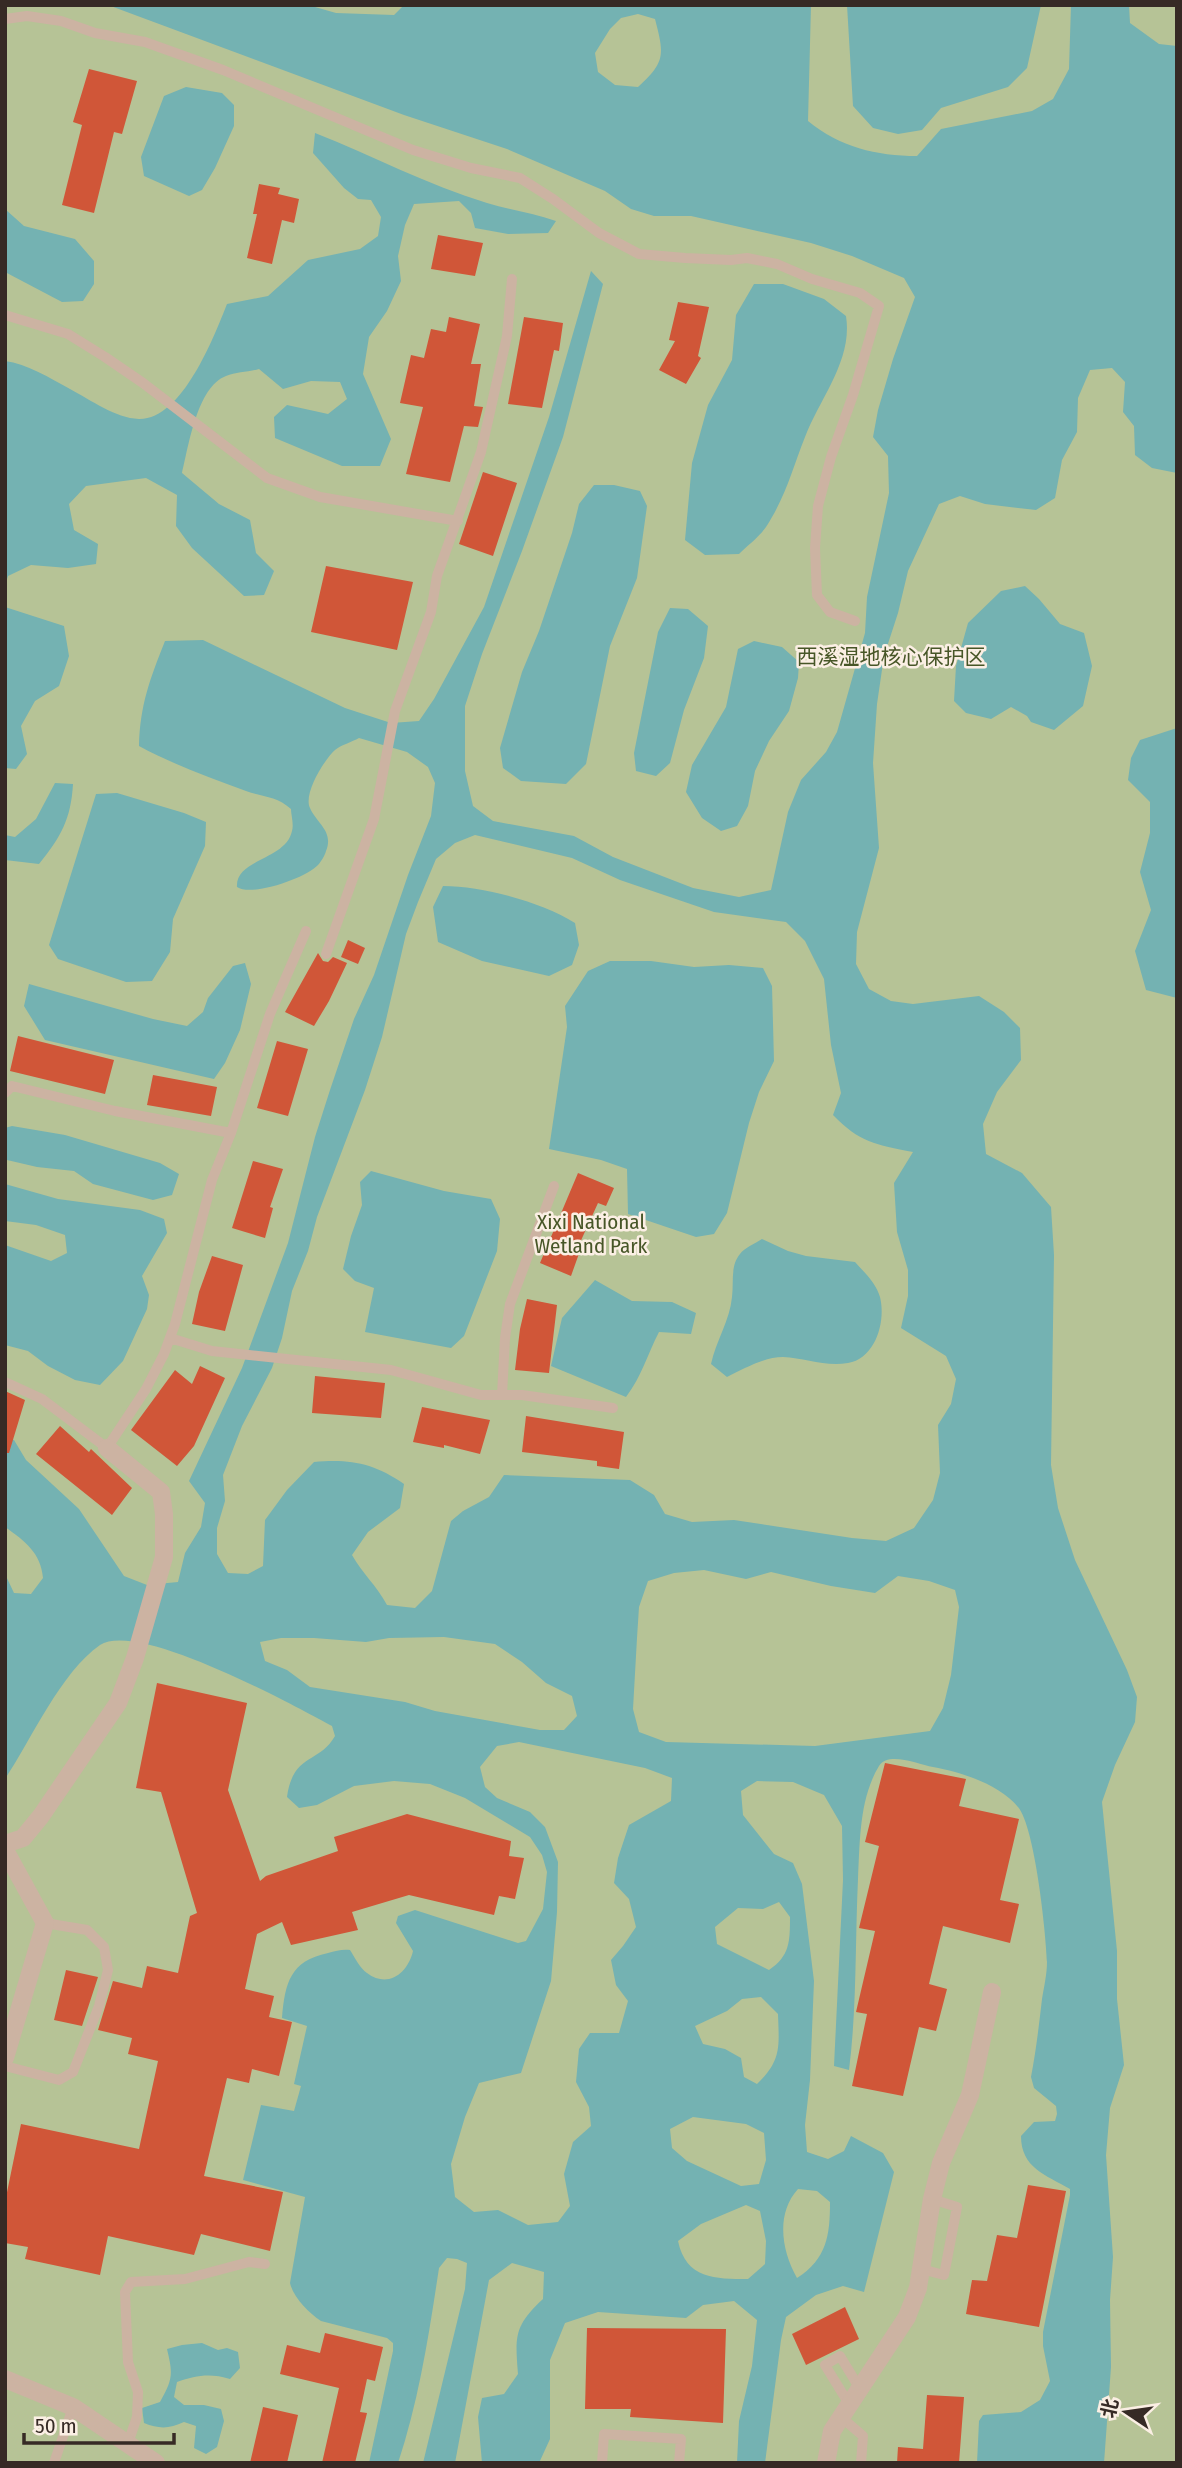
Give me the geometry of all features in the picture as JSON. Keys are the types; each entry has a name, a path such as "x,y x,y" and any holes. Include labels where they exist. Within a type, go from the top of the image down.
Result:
{"street":[{"path":"5,1844 23,1838 41,1816 118,1703 135,1658 164,1557 162,1492 107,1448"},
{"path":"5,1850 45,1923 5,2059"},
{"path":"825,2463 832,2431 907,2317 918,2288 932,2199 941,2163 970,2095 992,1992"},
{"path":"5,2379 73,2407 156,2463"}],"lane":[{"path":"5,19 27,16 61,21 95,33 145,42 223,70 413,150 471,168 520,178 599,233 639,254 731,260 747,258 777,264 812,279 860,293 879,306 818,506 815,548 817,595 830,612 855,621"},
{"path":"326,954 374,819 395,711 431,612 437,576 481,452 507,336 512,279"},
{"path":"5,315 68,334 143,383 267,478 320,498 458,521"},
{"path":"5,1382 42,1399 107,1448 146,1389 170,1338 212,1180 231,1133 270,1014 306,931"},
{"path":"5,1093 12,1086 115,1111 231,1133"},
{"path":"502,1395 510,1304 554,1186"},
{"path":"170,1338 212,1351 391,1370 481,1395 522,1395 613,1408"},
{"path":"5,2066 60,2080 73,2072 99,2006 108,1970 104,1947 87,1930 45,1923"},
{"path":"921,2269 944,2275 957,2207 932,2199"},
{"path":"128,2443 137,2417 138,2392 128,2362 126,2340 125,2292 131,2282 185,2279 249,2262 265,2264"},
{"path":"850,2404 863,2436 861,2463"},
{"path":"54,2463 73,2407"},
{"path":"602,2463 604,2434 681,2439 679,2463"}],"green space":[{"name":"Xixi National Wetland Park","path":"5,5 1177,5 1177,2463 5,2463"}],"water":[{"path":"108,5 308,5 336,13 394,15 404,5 811,5 808,121 846,144 873,152 902,156 917,156 941,129 1032,111 1053,99 1069,69 1071,5 1129,5 1130,23 1159,44 1177,46 1177,473 1152,468 1135,455 1134,426 1123,412 1125,382 1112,368 1090,370 1078,398 1077,432 1062,460 1055,498 1036,510 985,504 960,496 939,504 908,571 884,656 873,763 879,848 857,932 856,964 869,989 891,1001 913,1004 979,996 1004,1012 1020,1028 1021,1060 997,1092 983,1124 986,1154 1022,1173 1051,1207 1054,1255 1051,1465 1058,1508 1075,1560 1137,1697 1135,1722 1102,1802 1117,1951 1117,1999 1124,2065 1110,2108 1106,2155 1113,2257 1110,2300 1111,2367 1104,2463 977,2463 979,2421 983,2415 1021,2412 1040,2400 1050,2381 1043,2332 1070,2195 1070,2189 1044,2175 1030,2163 1022,2147 1021,2136 1034,2122 1055,2121 1057,2114 1056,2106 1034,2088 1031,2077 1047,1962 1034,1857 1024,1818 1018,1807 1001,1792 967,1776 912,1761 889,1759 879,1766 864,1806 860,1836 855,1999 849,2070 834,2066 843,1880 842,1826 824,1795 793,1782 757,1781 741,1791 743,1815 774,1854 793,1863 802,1884 814,1981 810,2080 805,2125 807,2152 828,2159 844,2151 851,2136 883,2153 894,2172 864,2292 843,2286 816,2295 786,2317 765,2463 737,2463 739,2421 752,2366 757,2320 734,2301 703,2305 686,2318 598,2312 565,2323 550,2360 550,2439 539,2463 482,2463 478,2417 482,2398 504,2394 518,2374 518,2332 526,2317 543,2299 544,2272 512,2263 489,2280 455,2463 423,2463 465,2289 467,2263 447,2258 439,2268 418,2391 398,2463 369,2463 393,2343 387,2338 321,2321 302,2304 290,2283 305,2197 243,2180 261,2105 294,2111 301,2086 294,2084 307,2026 282,2018 285,1994 292,1975 305,1962 336,1951 350,1950 362,1968 375,1978 389,1979 396,1976 407,1966 413,1951 396,1923 398,1916 415,1910 518,1943 526,1941 543,1909 547,1872 542,1855 530,1837 465,1798 430,1784 394,1781 354,1786 317,1805 299,1808 287,1797 290,1783 301,1766 329,1745 335,1736 332,1726 216,1668 147,1644 119,1640 100,1645 72,1672 5,1779 5,1574 14,1593 31,1594 43,1578 35,1555 5,1527 5,1438 14,1440 26,1460 79,1509 124,1576 147,1585 178,1582 185,1553 201,1527 205,1503 189,1481 242,1368 288,1243 330,1090 431,816 435,783 428,767 407,752 359,738 335,750 325,761 309,794 310,808 328,838 319,864 279,885 254,890 237,887 244,871 288,841 293,828 291,809 275,799 205,776 139,746 141,718 147,692 165,641 203,640 345,708 391,723 419,721 434,699 484,607 549,417 591,271 603,284 563,437 465,706 465,771 473,806 493,821 574,836 613,857 693,888 739,897 771,890 788,812 801,780 826,752 837,732 865,633 867,597 889,493 888,456 873,437 893,359 915,297 904,278 852,256 811,243 691,216 654,216 631,209 605,191 507,149 404,115","holes":["638,14 655,19 660,57 654,71 638,87 615,85 598,72 595,53 610,29 621,18","475,835 572,858 620,880 714,912 786,922 805,941 824,979 831,1045 841,1093 833,1115 860,1137 913,1152 894,1183 897,1232 908,1270 908,1296 901,1328 946,1356 956,1379 951,1404 938,1425 940,1473 933,1500 914,1528 886,1541 734,1520 692,1522 665,1514 654,1495 630,1480 504,1475 489,1497 451,1521 432,1591 415,1608 387,1605 352,1555 368,1532 400,1508 404,1484 382,1471 361,1464 314,1462 287,1490 265,1520 263,1566 248,1574 228,1573 217,1554 217,1528 225,1501 223,1475 242,1426 272,1368 282,1338 292,1291 382,1037 406,934 436,859 455,843","704,1570 746,1579 771,1572 875,1593 898,1576 929,1581 955,1590 959,1607 951,1675 943,1708 930,1731 815,1746 666,1742 639,1732 633,1709 637,1638 639,1607 648,1581 674,1573","444,1637 495,1644 522,1662 546,1683 572,1696 577,1716 564,1730 540,1730 435,1711 405,1702 310,1687 287,1670 265,1661 260,1642 281,1638 366,1642 389,1638","519,1742 645,1768 672,1778 671,1801 629,1825 618,1858 614,1883 629,1899 636,1927 611,1960 616,1985 628,2001 619,2033 590,2033 579,2049 576,2082 589,2107 591,2126 573,2142 564,2174 570,2206 558,2222 528,2225 498,2210 474,2212 455,2197 451,2164 465,2117 479,2083 521,2073 551,1981 557,1912 558,1862 545,1827 530,1812 497,1798 485,1787 480,1767 497,1746","779,1902 790,1917 790,1933 785,1953 769,1970 717,1944 715,1927 738,1908 763,1909","761,1997 778,2014 779,2035 775,2060 757,2084 744,2077 741,2058 725,2049 703,2044 695,2026 727,2011 742,1999","693,2117 746,2124 764,2133 766,2160 759,2184 741,2186 687,2161 672,2148 670,2129","798,2189 817,2191 830,2202 825,2245 815,2263 797,2278 784,2244 786,2209","746,2205 760,2211 766,2241 765,2264 748,2279 704,2274 695,2270 682,2254 678,2241 701,2224"]},
{"path":"847,5 1041,5 1027,68 1008,87 941,108 922,130 898,134 873,128 853,106"},
{"path":"186,87 222,93 234,105 234,126 215,168 202,190 189,196 144,176 141,157 164,96"},
{"path":"315,133 465,196 556,221 548,233 508,234 475,228 471,213 459,201 414,204 405,225 398,256 401,281 387,311 369,337 363,374 391,439 380,466 342,466 275,438 274,417 287,405 328,414 347,399 340,382 311,381 283,389 259,369 226,376 216,382 208,392 191,433 182,473 219,504 250,520 256,553 274,571 264,595 244,596 192,548 176,526 177,495 146,478 86,486 69,504 74,530 98,544 96,564 68,568 31,565 8,576 5,586 5,361 38,372 103,408 130,418 155,416 169,406 182,392 205,355 227,304 268,296 308,260 360,249 378,236 381,217 371,200 358,199 344,188 313,153"},
{"path":"5,209 24,226 75,239 94,261 94,284 83,301 62,302 5,272"},
{"path":"754,284 783,284 824,299 846,316 845,348 834,378 811,422 784,494 766,527 739,554 705,555 685,540 692,463 708,405 732,360 736,315"},
{"path":"594,485 614,485 640,491 647,506 637,578 610,646 586,764 566,784 521,781 503,768 500,748 522,672 539,631 579,504"},
{"path":"1025,586 1060,624 1084,633 1092,666 1083,706 1054,730 1031,722 1027,716 1011,707 991,719 966,713 954,701 956,666 968,623 1001,591"},
{"path":"5,607 64,626 69,656 59,686 35,701 21,726 27,754 16,769 5,768"},
{"path":"670,608 688,609 708,626 704,658 684,710 670,763 656,776 636,771 634,753 658,632"},
{"path":"754,641 782,647 799,662 798,678 789,711 769,741 755,771 748,806 737,826 721,831 702,818 686,792 692,765 726,707 738,649"},
{"path":"1177,728 1177,998 1146,990 1135,951 1151,910 1140,872 1150,833 1150,802 1128,780 1131,758 1140,740"},
{"path":"55,783 73,784 67,818 53,845 39,864 5,860 5,835 15,837 36,819"},
{"path":"117,793 206,822 205,846 173,919 170,952 152,981 126,982 58,959 49,945 96,794"},
{"path":"443,886 476,889 512,897 546,908 575,923 579,945 572,965 549,976 482,961 438,942 433,907"},
{"path":"610,961 651,961 694,967 729,965 763,968 772,986 774,1061 759,1092 749,1123 727,1213 714,1234 696,1237 628,1214 627,1169 601,1160 549,1149 567,1027 565,1006 588,971"},
{"path":"245,963 251,984 240,1030 225,1063 214,1079 45,1040 24,1006 29,984 187,1026 203,1012 208,998 233,966"},
{"path":"12,1126 65,1135 160,1163 179,1174 172,1195 153,1200 93,1184 74,1171 7,1160 5,1128"},
{"path":"371,1171 444,1191 491,1199 500,1219 497,1251 464,1336 451,1348 365,1332 374,1288 355,1281 343,1269 362,1205 360,1182"},
{"path":"5,1184 58,1199 140,1210 164,1219 167,1233 142,1276 149,1295 147,1309 123,1361 100,1385 75,1380 48,1366 28,1351 5,1345 5,1245 51,1261 67,1253 65,1235 36,1225 5,1221"},
{"path":"762,1239 806,1256 855,1262 866,1274 880,1297 881,1317 877,1337 866,1354 858,1360 840,1364 783,1357 769,1359 727,1377 711,1364 731,1306 737,1259 747,1248"},
{"path":"595,1280 632,1301 672,1302 696,1313 691,1334 659,1332 626,1397 551,1366 562,1318"},
{"path":"202,2343 218,2350 227,2348 238,2352 240,2368 230,2379 204,2376 177,2382 174,2397 184,2405 204,2405 221,2409 224,2421 217,2447 206,2454 194,2448 196,2426 184,2422 169,2427 149,2425 144,2423 142,2408 160,2402 167,2388 171,2371 167,2349"}],"building":[{"path":"89,69 137,81 122,134 114,132 94,213 62,205 82,125 73,122"},
{"path":"259,184 280,188 278,194 299,199 294,223 282,220 272,264 247,258 257,214 253,214"},
{"path":"438,235 483,243 475,276 431,269"},
{"path":"678,302 709,307 698,356 701,358 686,384 659,370 675,341 669,340"},
{"path":"449,317 480,324 471,364 481,364 474,406 483,407 478,427 464,426 450,482 406,474 423,407 400,403 411,355 424,358 431,329 446,332"},
{"path":"524,317 563,323 559,351 554,350 542,408 508,404"},
{"path":"483,472 517,483 493,556 459,544"},
{"path":"326,566 413,582 397,650 311,632"},
{"path":"348,940 365,948 358,964 341,957"},
{"path":"318,953 323,961 328,962 333,957 347,963 314,1026 285,1012"},
{"path":"18,1036 114,1060 105,1094 10,1071"},
{"path":"277,1041 308,1049 288,1116 257,1108"},
{"path":"153,1075 217,1087 211,1116 147,1105"},
{"path":"253,1161 283,1169 270,1207 273,1208 265,1238 232,1228"},
{"path":"578,1173 614,1188 606,1206 598,1203 578,1247 581,1248 571,1276 540,1263"},
{"path":"212,1256 243,1265 225,1331 192,1324 199,1292"},
{"path":"527,1299 557,1305 549,1373 515,1370"},
{"path":"200,1366 225,1378 194,1446 177,1466 131,1430 175,1370 192,1384"},
{"path":"315,1376 385,1383 381,1418 312,1413"},
{"path":"5,1391 25,1400 9,1453 5,1453"},
{"path":"422,1407 490,1420 480,1454 444,1445 444,1448 413,1442"},
{"path":"526,1416 624,1432 619,1469 597,1466 597,1461 522,1452"},
{"path":"60,1426 89,1452 91,1449 132,1488 112,1515 36,1454"},
{"path":"157,1683 247,1703 228,1790 260,1881 266,1876 338,1851 334,1837 407,1814 511,1841 509,1856 524,1858 515,1899 499,1896 494,1915 409,1895 352,1912 358,1930 291,1945 282,1922 257,1934 245,1989 274,1996 269,2017 292,2022 279,2076 252,2069 249,2083 227,2078 204,2176 283,2192 270,2251 201,2234 194,2255 108,2236 100,2275 25,2259 28,2247 5,2243 5,2202 21,2124 139,2149 158,2061 128,2054 132,2038 98,2030 113,1981 142,1988 147,1966 178,1973 190,1916 197,1913 161,1792 136,1788"},
{"path":"885,1763 966,1779 959,1806 1019,1819 1000,1900 1019,1904 1010,1943 943,1926 929,1984 947,1989 936,2031 919,2027 903,2096 852,2086 867,2014 856,2012 875,1931 859,1928 879,1846 865,1842"},
{"path":"66,1970 98,1977 82,2026 54,2020"},
{"path":"1028,2185 1066,2191 1039,2327 966,2314 972,2280 987,2281 997,2235 1017,2238"},
{"path":"845,2307 859,2339 806,2365 792,2334"},
{"path":"587,2328 726,2329 723,2423 630,2417 631,2409 585,2409"},
{"path":"325,2333 383,2347 375,2381 367,2379 360,2412 367,2413 355,2463 322,2463 339,2388 280,2374 287,2345 320,2353"},
{"path":"927,2395 964,2397 959,2463 897,2463 898,2447 923,2449"},
{"path":"263,2407 298,2415 287,2463 250,2463"}],"park label":[{"name":"西溪湿地核心保护区","path":"891,657"}]}
